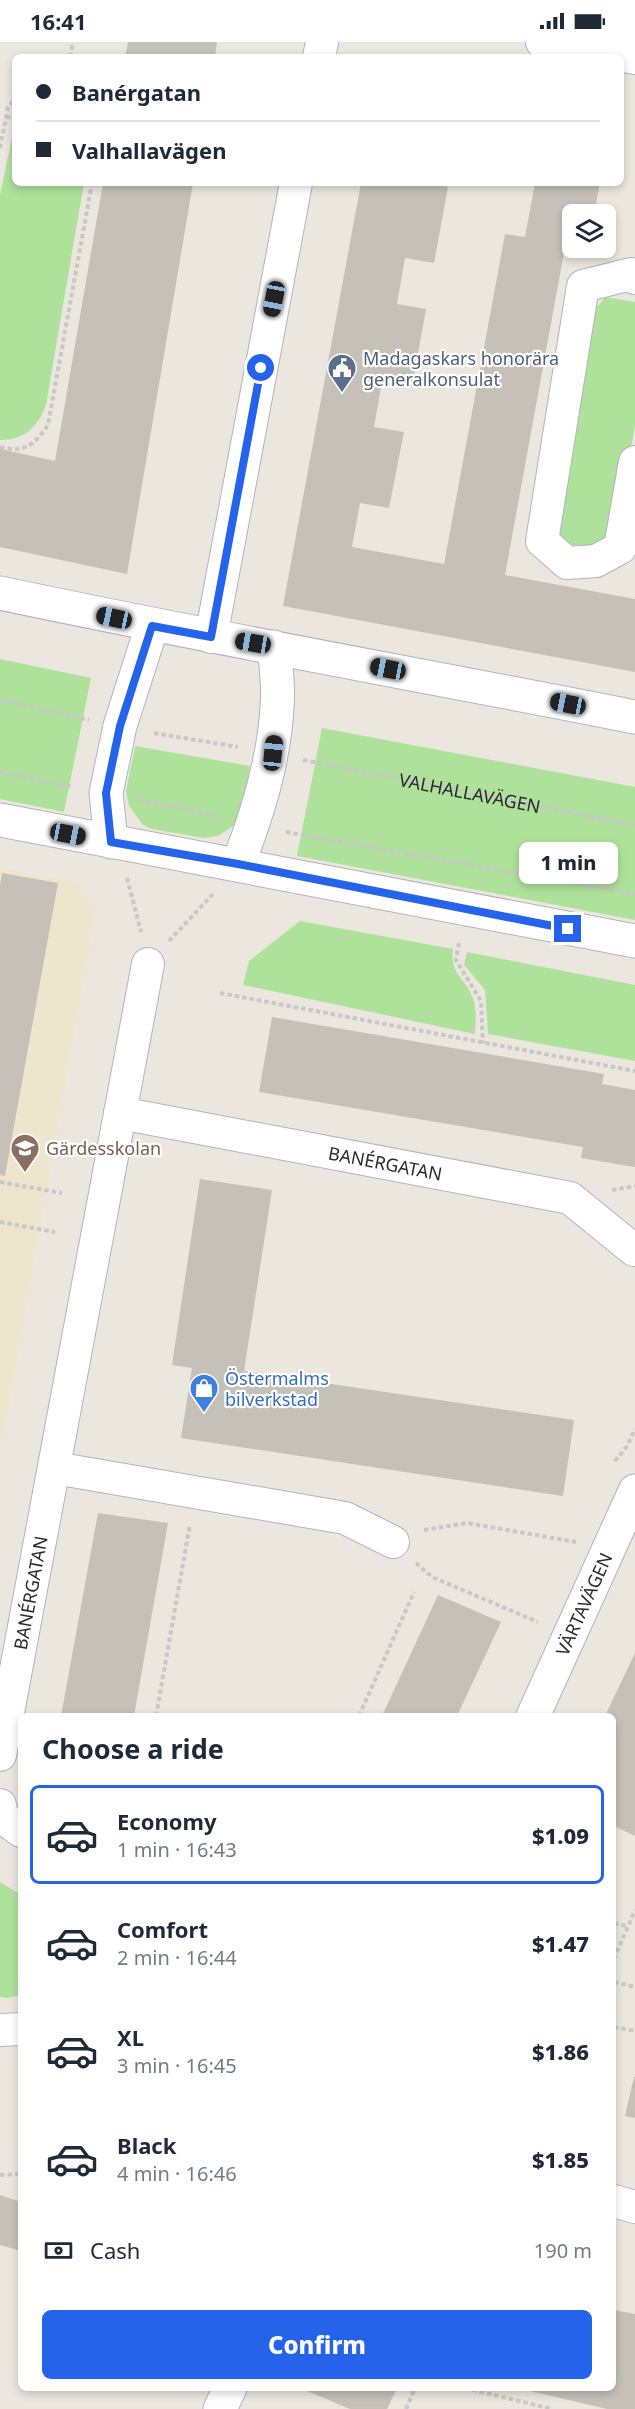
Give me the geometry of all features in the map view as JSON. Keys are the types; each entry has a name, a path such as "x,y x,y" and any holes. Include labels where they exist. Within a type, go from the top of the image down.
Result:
{"main road":[{"path":"0,593 152,626 274,646 635,717"},
{"path":"111,842 106,793 120,726 152,626"},
{"path":"238,864 253,825 273,753 278,704 274,646"},
{"path":"0,820 635,941"},
{"name":"VÄRTAVÄGEN","path":"534,1713 635,1491"},
{"path":"220,2409 229,2391"}],"street":[{"path":"542,42 612,54"},
{"path":"211,637 295,186"},
{"path":"634,267 583,286 542,541 567,563 596,561 620,548 635,462"},
{"name":"BANÉRGATAN","path":"0,1755 148,964"},
{"name":"BANÉRGATAN","path":"120,1113 570,1198 634,1250"},
{"path":"54,1468 345,1518 393,1542"},
{"path":"0,1805 2,1817 18,1829"},
{"path":"0,2030 18,2029"},
{"path":"616,2201 635,2206"}],"path":[{"path":"0,148 8,107 12,102"},
{"path":"6,117 12,118"},
{"path":"0,447 15,450 35,443 48,425 91,186"},
{"path":"0,700 93,721"},
{"path":"152,733 242,748"},
{"name":"VALHALLAVÄGEN","path":"302,760 635,825"},
{"path":"0,772 253,825 635,894"},
{"path":"111,842 128,880 148,964"},
{"path":"148,964 238,864"},
{"path":"459,942 456,960 481,1001 483,1043"},
{"path":"220,993 635,1071"},
{"path":"0,1182 62,1193"},
{"path":"0,1222 55,1232"},
{"path":"157,1713 190,1523"},
{"path":"545,1625 432,1577 393,1542 426,1528 460,1523 583,1543"},
{"path":"360,1713 414,1592"},
{"path":"616,1954 635,1910"},
{"path":"616,1923 627,1926"},
{"path":"616,1982 635,1987"},
{"path":"616,2027 635,2031"},
{"path":"0,2175 18,2174"},
{"path":"406,2409 414,2391"},
{"path":"477,2391 552,2409"},
{"path":"531,2409 538,2406"}],"shaded area":[{"name":"Gärdesskolan","path":"0,868 79,883 95,913 4,1434 0,1433"}],"green space":[{"path":"12,137 12,186 83,186 46,405 39,420 29,431 16,438 0,440 0,195"},
{"path":"605,297 635,302 635,426 614,541 599,549 560,543 557,534 589,307 599,305"},
{"path":"0,659 91,678 64,812 0,799"},
{"path":"322,728 635,787 635,920 297,856"},
{"path":"135,746 250,766 241,816 232,827 218,836 203,838 152,829 143,825 129,806 126,791"},
{"path":"300,921 453,949 456,970 474,1000 475,1034 243,985 249,961"},
{"path":"467,952 635,985 635,1061 488,1034 485,990 464,965"},
{"path":"0,1882 18,1893 18,1996 0,1997"}],"building":[{"path":"128,42 217,42 215,54 126,54"},
{"path":"102,186 192,186 127,574 0,547 0,449 55,461"},
{"path":"360,186 448,187 434,263 405,258 397,304 426,309 412,387 382,382 374,427 404,432 389,508 360,503 352,547 444,564 505,234 525,237 534,186 599,186 596,204 562,204 563,258 505,575 635,599 635,672 283,606"},
{"name":"Gärdesskolan","path":"2,873 58,883 5,1176 0,1175 0,885"},
{"path":"272,1017 604,1074 602,1084 635,1090 635,1167 581,1158 583,1147 259,1092"},
{"path":"200,1179 272,1190 244,1371 574,1420 563,1496 181,1438 192,1368 172,1365"},
{"path":"98,1513 168,1523 135,1713 62,1713"},
{"path":"438,1595 501,1622 458,1713 383,1713"},
{"path":"635,1653 635,1836 616,1827 616,1713 606,1713"},
{"path":"635,2077 635,2118 625,2116"},
{"path":"0,2195 18,2201 18,2250 0,2245"},
{"path":"616,2310 635,2314 635,2409 607,2409 530,2391 616,2391"},
{"path":"307,2391 396,2391 387,2409 350,2409"}],"place":[{"name":"Madagaskars honorära generalkonsulat","path":"342,394"},
{"name":"Gärdesskolan","path":"25,1174"},
{"name":"Östermalms bilverkstad","path":"204,1414"}],"route":[{"path":"261,368 211,637 152,626 120,726 106,793 111,842 238,864 568,929"}]}
